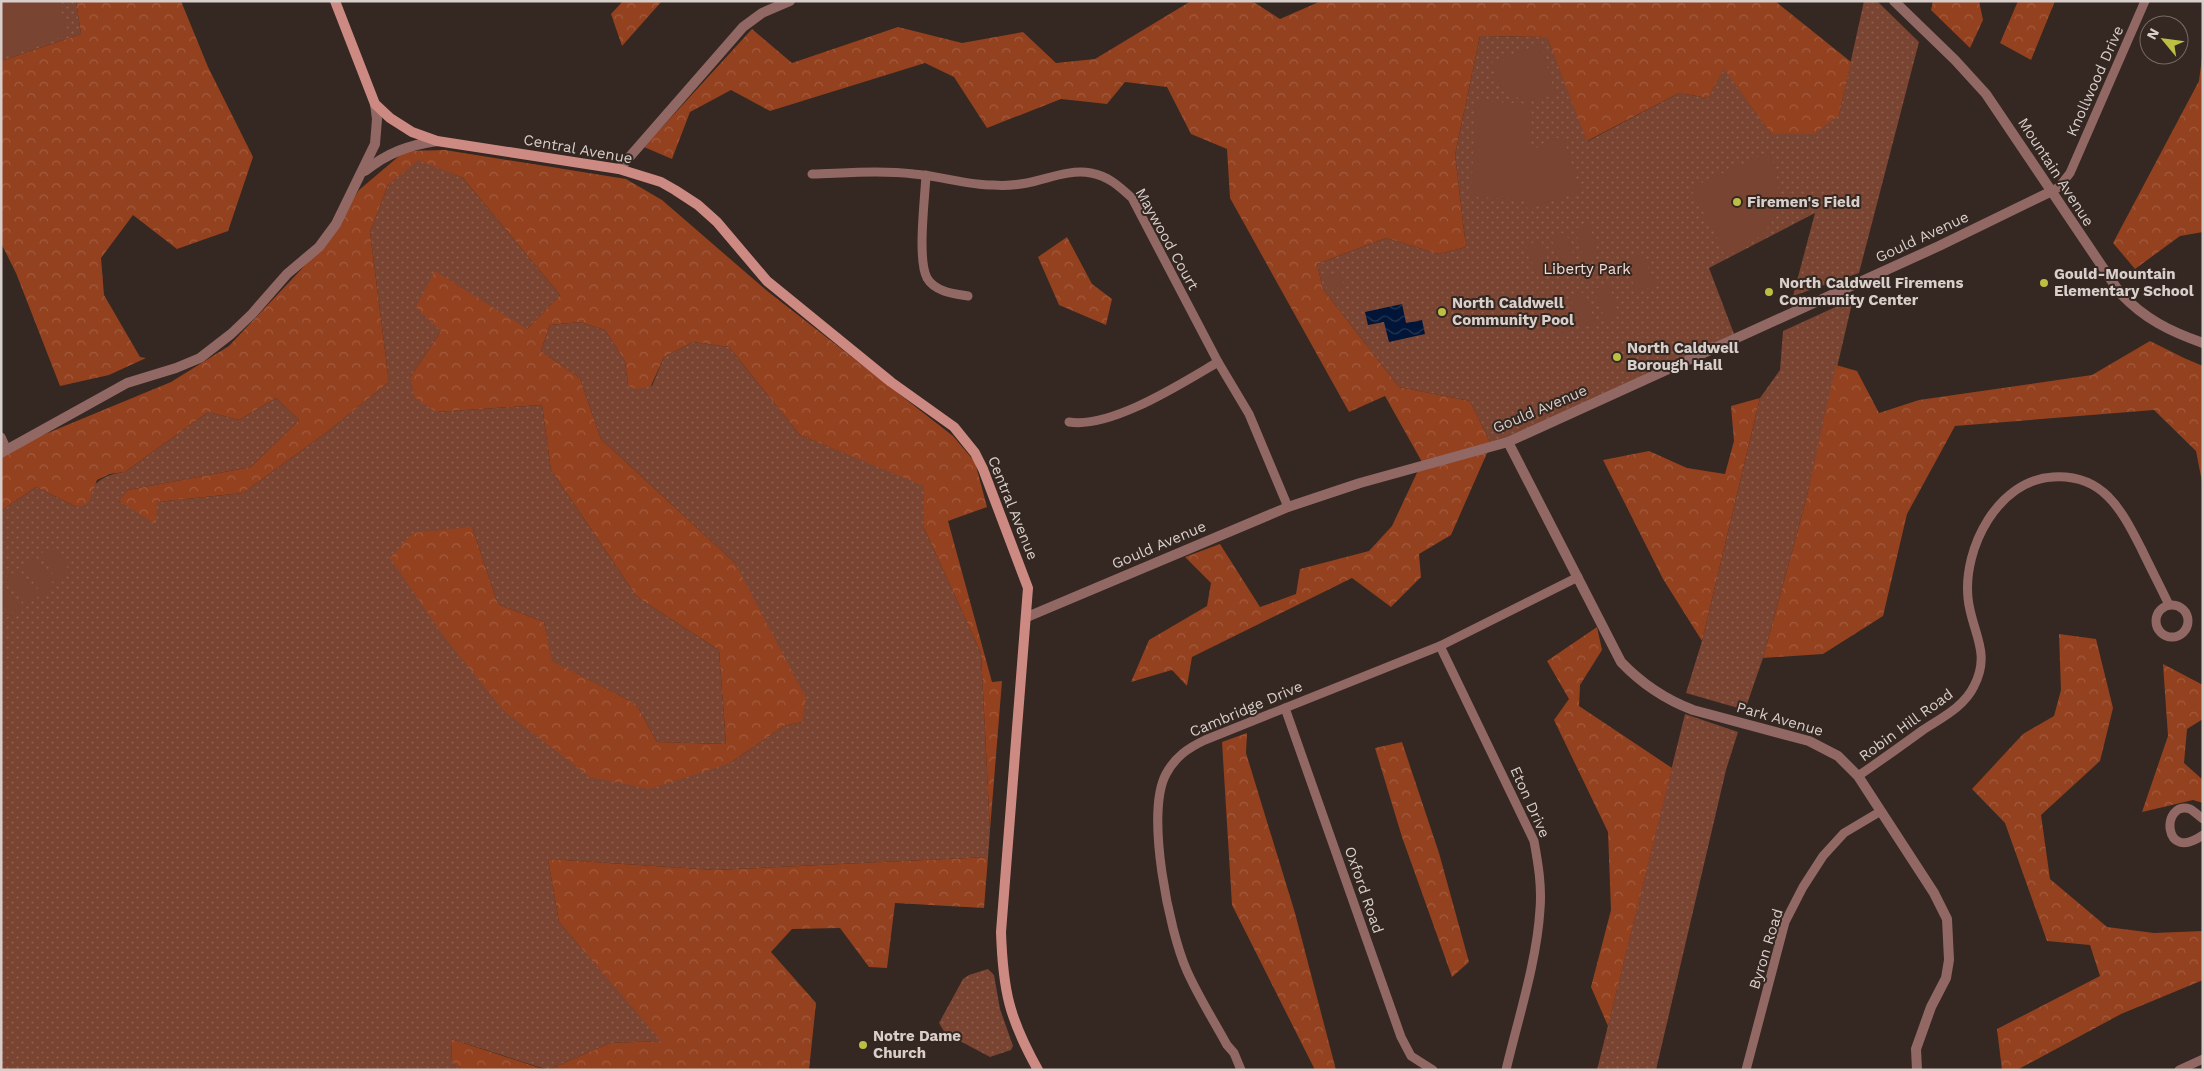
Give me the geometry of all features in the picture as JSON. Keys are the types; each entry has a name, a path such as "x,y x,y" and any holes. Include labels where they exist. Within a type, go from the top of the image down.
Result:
{"main road":[{"path":"335,1 375,104"},
{"name":"Central Avenue","path":"375,104 390,118 412,132 437,141 619,169 661,182 698,205 717,222 767,281 891,382 954,427 965,439 983,469 1028,588 1001,932 1002,973 1009,1007 1022,1040 1038,1070"}],"street":[{"name":"Mountain Avenue","path":"1894,1 1955,60 1986,94 2050,192 2120,293 2135,309 2153,322 2203,343"},
{"name":"Knollwood Drive","path":"2050,192 2059,187 2070,173 2145,1"},
{"path":"619,169 742,27 762,12 784,2"},
{"path":"1,437 4,452 120,387 189,363 213,348 252,314 287,274 319,247 336,224 375,144 377,119 375,104"},
{"path":"362,174 387,155 418,144 437,141"},
{"name":"Maywood Court","path":"812,174 898,172 926,175 967,184 994,186 1026,183 1070,173 1089,173 1105,177 1118,184 1132,198 1218,362 1250,414 1288,507"},
{"path":"926,175 922,257 928,278 938,288 968,296"},
{"name":"Gould Avenue","path":"1027,617 1288,507 1360,482 1508,442 1939,246 2050,192"},
{"path":"1069,422 1090,422 1144,404 1218,362"},
{"name":"Park Avenue","path":"1508,442 1621,662 1646,686 1661,696 1692,710 1819,745 1838,756 1858,776 1881,811 1934,893 1947,919 1950,960 1946,978 1931,1007 1916,1049 1917,1070"},
{"name":"Robin Hill Road","path":"1858,776 1957,707 1975,686 1982,660 1980,639 1968,600 1971,561 1980,536 1993,514 2011,494 2025,484 2049,477 2065,477 2088,483 2108,496 2126,518 2169,605"},
{"name":"Cambridge Drive","path":"1241,1070 1234,1053 1227,1045 1187,972 1175,938 1167,905 1160,857 1160,794 1163,780 1170,768 1190,747 1440,646 1578,577"},
{"name":"Eton Drive","path":"1440,646 1534,841 1540,871 1540,909 1536,946 1506,1070"},
{"name":"Oxford Road","path":"1285,708 1401,1037 1411,1056 1433,1070"},
{"path":"2203,819 2189,809 2182,809 2171,817 2169,824 2171,834 2179,841 2190,842 2203,834"},
{"name":"Byron Road","path":"1746,1070 1785,922 1823,856 1844,833 1881,811"},
{"path":"2179,1070 2203,1059"}],"green space":[{"path":"1,1 76,1 81,34 1,61"},
{"path":"1,1 58,1 69,34 1,58"},
{"path":"76,1 181,1 208,67 253,157 228,231 177,249 133,215 101,258 104,295 140,357 146,358 109,375 60,386 16,273 1,243 1,61 81,34"},
{"path":"623,1 662,1 622,46 611,14"},
{"path":"1191,1 1252,1 1280,19 1321,1 1775,1 1851,62 1839,115 1814,134 1771,134 1724,69 1708,98 1679,93 1587,141 1547,37 1480,36 1455,155 1466,247 1439,254 1386,238 1317,264 1323,289 1399,387 1470,401 1491,444 1451,535 1419,554 1421,577 1391,607 1352,578 1192,657 1187,686 1172,670 1131,682 1149,640 1207,606 1211,583 1185,557 1220,544 1260,607 1296,594 1300,569 1369,551 1392,526 1422,462 1385,396 1349,412 1230,198 1227,149 1191,134 1167,87 1125,82 1107,104 1061,99 987,128 954,77 925,63 770,111 731,90 690,112 672,159 644,147 752,29 792,63 898,27 962,43 1023,32 1056,63 1095,59"},
{"name":"Liberty Park","path":"1864,1 1877,1 1919,42 1859,273 1793,296 1815,213 1709,268 1736,339 1491,444 1470,401 1399,387 1323,289 1317,264 1386,238 1439,254 1466,247 1455,155 1480,36 1547,37 1588,141 1679,93 1708,98 1724,68 1771,134 1839,115"},
{"path":"1933,1 1979,1 1983,20 1970,48 1931,10"},
{"path":"2018,1 2055,1 2031,60 2000,43"},
{"path":"1541,44 1555,94 1532,99 1522,99 1513,96 1499,84 1492,62"},
{"path":"2203,49 2203,232 2180,236 2135,269 2113,243 2199,81"},
{"path":"1476,101 1532,104 1529,155 1544,143 1563,137 1580,191 1528,209 1523,199 1471,197"},
{"path":"445,150 626,179 662,200 766,290 953,436 975,462 987,507 948,521 992,682 1002,681 990,830 981,653 924,528 924,486 800,435 729,347 693,342 664,357 651,386 637,389 628,386 625,361 605,330 580,322 550,325 541,351 580,378 601,439 735,563 806,698 802,722 784,726 730,763 650,789 590,777 504,711 445,638 390,558 413,533 472,527 498,604 544,622 552,661 636,704 657,742 726,744 719,650 637,597 551,470 542,405 436,412 414,397 411,376 441,331 416,307 435,271 527,329 560,295 463,178 418,160 388,185 370,232 389,382 327,432 243,493 157,502 156,524 119,501 128,490 251,467 299,420 276,398 239,420 208,412 125,472 110,474 97,480 88,503 77,507 36,487 1,511 1,458 38,437 171,382 229,346 326,243 359,190 405,151"},
{"name":"Firemen's Field","path":"1768,152 1778,180 1778,202 1772,222 1758,238 1727,256 1692,191 1693,187"},
{"path":"418,159 463,178 560,295 527,329 441,331 411,376 436,412 542,405 551,470 637,597 719,650 726,744 657,742 636,704 551,661 544,622 498,604 472,527 504,711 730,763 784,726 802,722 735,563 601,439 580,378 541,351 550,325 580,322 605,330 625,361 628,386 652,386 664,357 693,342 729,347 800,435 924,485 924,528 981,653 990,830 988,857 715,870 548,859 559,922 662,1041 610,1043 548,1070 451,1039 452,1062 461,1070 1,1070 1,511 36,487 77,507 92,487 102,479 125,472 208,412 239,420 276,398 299,420 251,467 128,490 119,502 157,502 243,493 327,432 389,382 370,232 388,185"},
{"path":"1589,224 1599,255 1584,260 1575,229"},
{"path":"1566,232 1576,264 1561,268 1551,237"},
{"path":"1067,237 1092,284 1112,299 1106,325 1059,305 1038,257"},
{"path":"1541,240 1551,271 1537,276 1526,245"},
{"path":"1641,253 1656,284 1638,293 1623,262"},
{"path":"1341,273 1344,287 1328,291 1325,277"},
{"path":"1609,284 1619,316 1605,320 1594,289"},
{"path":"1585,292 1595,323 1581,328 1570,297"},
{"path":"1853,299 1806,500 1763,658 1745,710 1686,693 1702,641 1760,398 1780,370 1783,331"},
{"path":"1561,300 1571,331 1557,336 1546,305"},
{"path":"2150,341 2203,366 2203,487 2196,451 2154,410 1955,426 1907,514 1883,616 1823,654 1763,658 1806,500 1836,365 1857,371 1879,413 1919,400 2092,375"},
{"path":"1760,398 1702,641 1663,579 1603,460 1649,451 1687,468 1725,474 1734,441 1731,406"},
{"path":"53,546 71,573 58,582 40,554"},
{"path":"36,558 54,585 42,594 23,566"},
{"path":"19,569 38,597 25,605 6,578"},
{"path":"1,581 20,608 7,617 1,608"},
{"path":"1597,627 1602,650 1580,685 1579,706 1672,768 1608,1026 1591,987 1611,910 1608,832 1554,720 1569,699 1547,661"},
{"path":"2059,634 2096,639 2113,708 2100,761 2041,815 2050,879 2107,927 2154,933 2203,931 2203,980 2121,1014 2017,1070 2002,1070 1997,1029 2100,976 2090,945 2047,941 2005,823 1972,789 2023,734 2054,716 2061,690"},
{"path":"2163,664 2203,685 2203,719 2187,729 2184,763 2203,780 2203,803 2193,800 2142,812 2168,736"},
{"path":"1685,714 1738,732 1726,770 1656,1070 1597,1070"},
{"path":"1247,733 1246,753 1295,913 1336,1070 1315,1070 1232,905 1222,742"},
{"path":"1402,742 1439,853 1469,962 1452,977 1402,837 1375,748"},
{"path":"988,857 984,908 895,903 887,968 869,967 840,928 792,929 771,952 816,1003 809,1070 548,1070 610,1043 661,1041 559,922 548,859 715,870"},
{"path":"988,969 994,975 1000,1009 1013,1046 1011,1050 990,1057 945,1033 939,1023 963,979"},
{"path":"451,1039 546,1070 461,1070 452,1062"}],"water":[{"path":"1402,304 1406,323 1422,320 1425,334 1389,342 1384,322 1368,325 1365,312"}],"place":[{"name":"Firemen's Field","path":"1737,202"},
{"name":"Gould-Mountain Elementary School","path":"2044,283"},
{"name":"North Caldwell Firemens Community Center","path":"1769,292"},
{"name":"North Caldwell Community Pool","path":"1442,312"},
{"name":"North Caldwell Borough Hall","path":"1617,357"},
{"name":"Notre Dame Church","path":"863,1045"}]}
